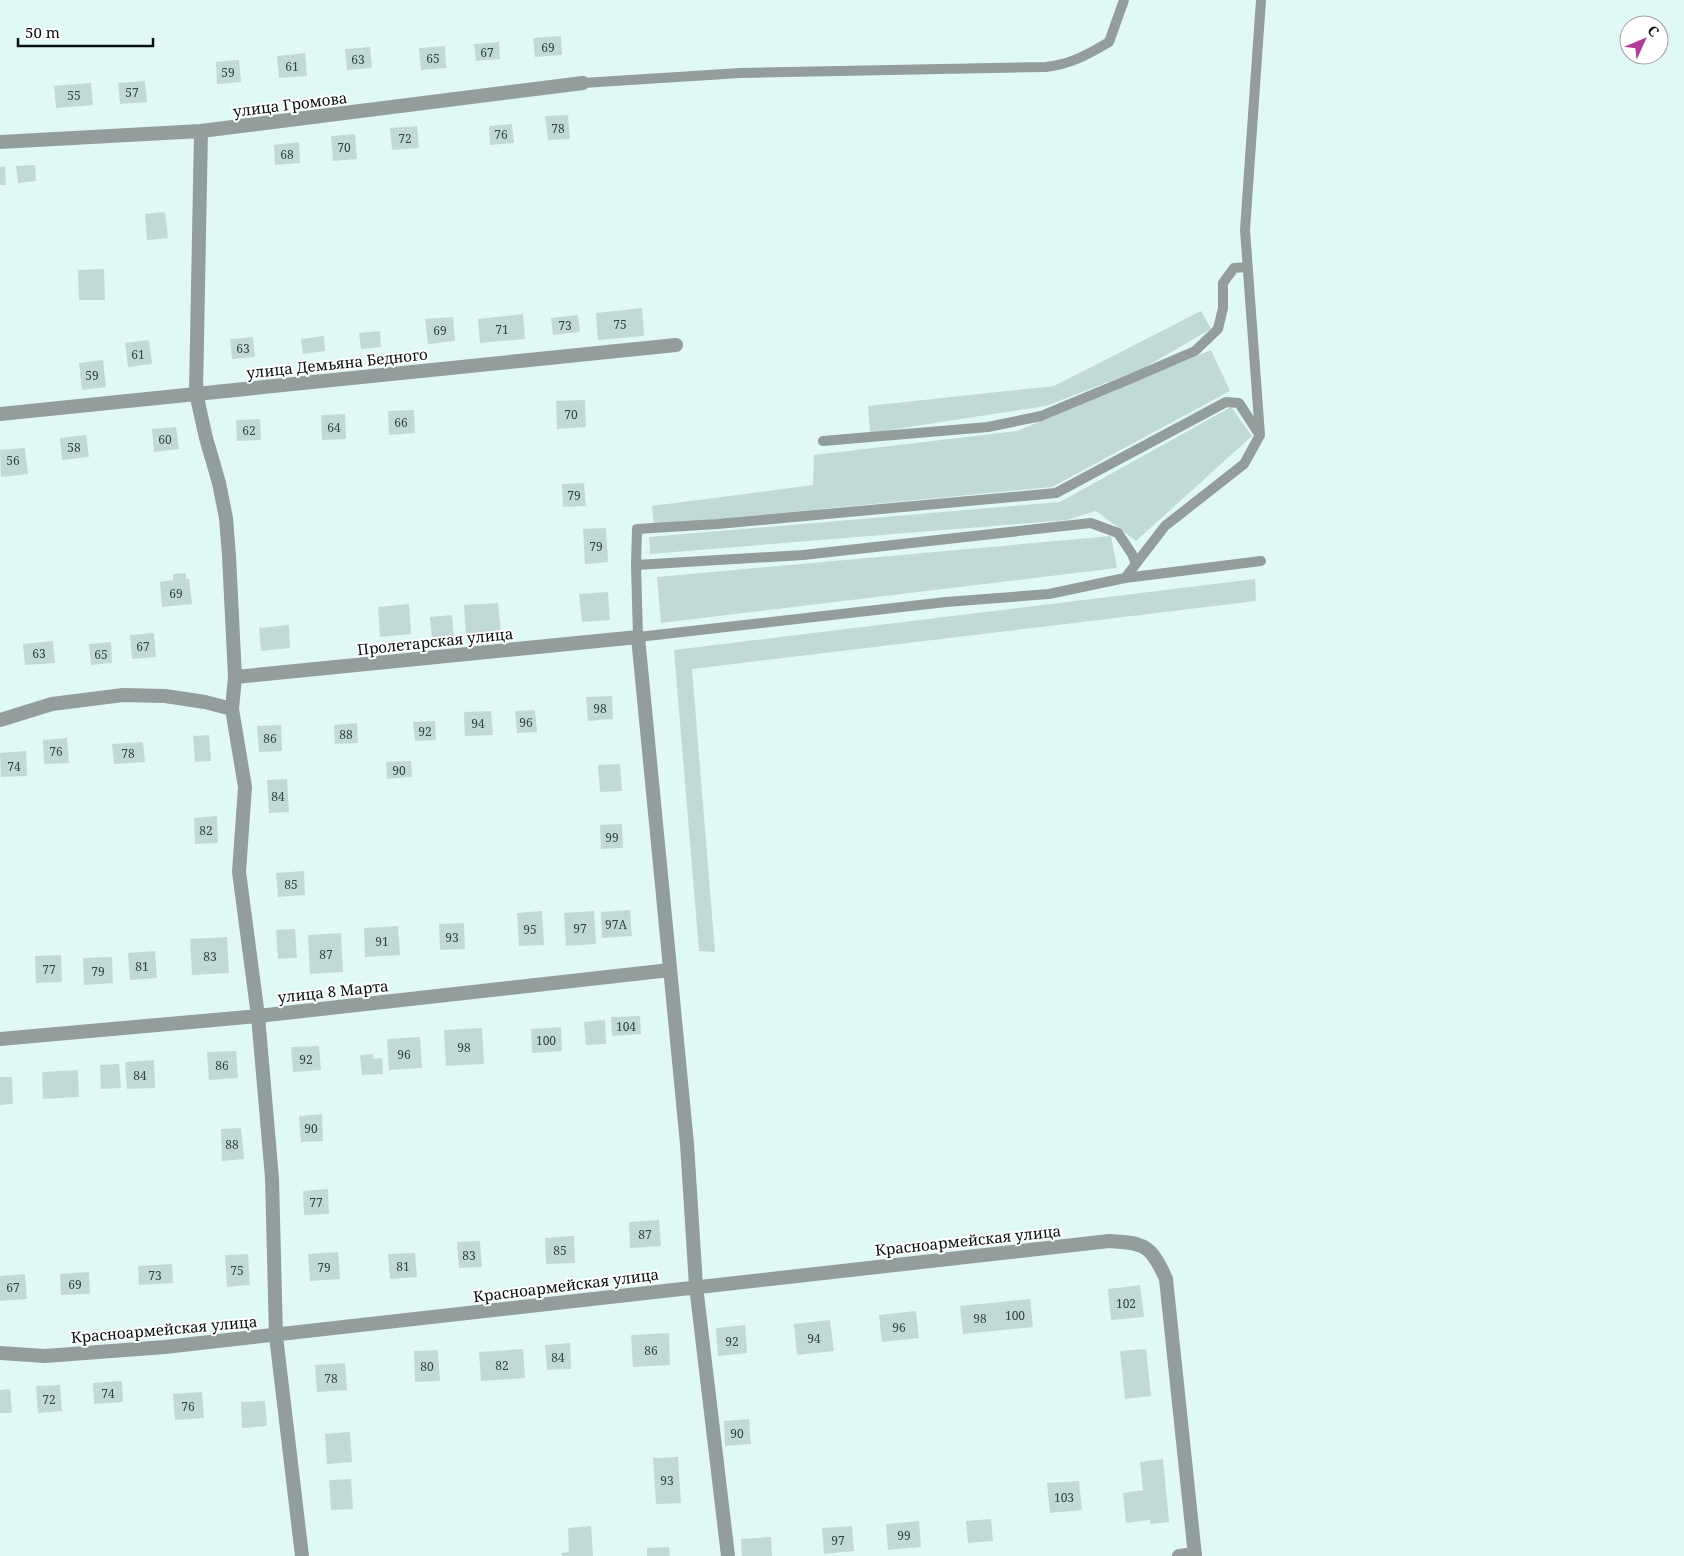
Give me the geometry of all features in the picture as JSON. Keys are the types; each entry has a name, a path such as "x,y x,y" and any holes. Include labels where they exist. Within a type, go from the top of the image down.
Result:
{"street":[{"name":"улица Громова","path":"0,142 201,131 583,83"},
{"path":"201,131 196,393 219,483 226,518 230,556 235,677 232,709 245,787 239,872 258,1016 272,1178 276,1336 302,1556"},
{"name":"улица Демьяна Бедного","path":"0,414 676,345"},
{"path":"638,638 687,1144 696,1286 728,1556"},
{"name":"Пролетарская улица","path":"235,677 638,638"},
{"path":"0,720 52,704 123,695 165,696 205,702 232,709"},
{"name":"улица 8 Марта","path":"0,1038 258,1016 670,970"},
{"name":"Красноармейская улица","path":"0,1352 46,1356 165,1347 1109,1241 1135,1242 1147,1249 1156,1258 1166,1279 1195,1555"},
{"path":"1179,1556 1195,1555"}],"lane":[{"path":"583,83 740,72 1036,68 1064,65 1082,58 1109,42 1124,0"},
{"path":"1125,578 1165,526 1244,464 1260,435 1245,230 1261,0"},
{"path":"823,441 988,428 1041,416 1196,351 1218,329 1223,308 1223,282 1234,268 1247,267"},
{"path":"1260,435 1240,404 1226,402 1056,493 717,524 637,529 638,638 946,602 1049,594 1125,578 1261,561"},
{"path":"636,565 804,555 1091,523 1118,533 1132,554 1136,564"}],"building":[{"path":"561,36 562,55 535,57 533,38"},
{"path":"499,42 500,59 476,61 474,44"},
{"path":"445,46 446,68 421,70 419,48"},
{"path":"370,47 372,68 347,70 345,49"},
{"path":"305,53 307,76 279,78 277,56"},
{"path":"239,60 241,82 217,84 216,62"},
{"path":"145,81 147,102 120,104 118,83"},
{"path":"91,83 93,105 56,108 54,86"},
{"path":"568,115 570,139 548,140 545,116"},
{"path":"512,124 514,143 490,145 489,126"},
{"path":"417,126 419,148 392,150 390,128"},
{"path":"355,134 357,159 333,161 331,136"},
{"path":"299,142 300,163 275,165 274,145"},
{"path":"35,165 36,181 18,183 16,166"},
{"path":"5,166 6,185 0,185 0,167"},
{"path":"165,212 168,238 147,240 145,214"},
{"path":"104,269 105,300 79,300 78,270"},
{"path":"642,308 644,336 598,340 596,313"},
{"path":"1201,311 1211,329 1142,369 1046,406 870,433 868,406 1054,386"},
{"path":"523,314 525,339 480,343 478,319"},
{"path":"578,315 580,332 553,335 551,318"},
{"path":"453,317 455,341 428,344 425,319"},
{"path":"380,331 381,347 361,349 359,333"},
{"path":"324,336 325,351 303,354 301,339"},
{"path":"253,337 255,357 232,359 230,339"},
{"path":"149,340 152,364 128,367 125,343"},
{"path":"1211,350 1230,391 1052,487 654,525 652,506 813,485 814,455 1017,431"},
{"path":"103,360 106,387 82,390 79,363"},
{"path":"585,400 586,427 557,429 556,401"},
{"path":"1231,407 1252,436 1136,541 1096,511 1067,520 650,554 649,537 1060,502"},
{"path":"414,410 415,433 389,435 388,411"},
{"path":"345,414 346,439 322,440 321,415"},
{"path":"260,419 261,440 237,441 236,420"},
{"path":"176,427 179,449 154,452 152,429"},
{"path":"86,435 89,457 62,460 60,438"},
{"path":"25,448 28,474 1,477 0,450"},
{"path":"584,483 586,506 563,507 562,484"},
{"path":"606,528 608,562 585,564 583,529"},
{"path":"1111,536 1117,568 661,623 657,577"},
{"path":"186,573 186,579 189,579 192,604 162,607 160,582 173,580 173,574"},
{"path":"1255,579 1256,601 692,669 715,952 699,951 674,650"},
{"path":"608,592 610,620 582,622 579,594"},
{"path":"498,603 501,634 466,636 464,605"},
{"path":"409,604 411,634 380,637 378,607"},
{"path":"452,615 454,638 432,640 430,617"},
{"path":"289,625 290,648 261,651 259,628"},
{"path":"154,633 156,657 132,659 130,635"},
{"path":"53,641 55,663 25,665 23,644"},
{"path":"111,642 112,663 91,665 89,644"},
{"path":"612,696 613,719 588,721 586,697"},
{"path":"535,710 537,732 517,733 515,711"},
{"path":"491,711 493,735 465,736 464,712"},
{"path":"435,721 436,740 415,741 413,722"},
{"path":"357,723 358,743 335,744 334,725"},
{"path":"281,725 282,751 259,752 257,726"},
{"path":"209,735 211,761 195,762 193,736"},
{"path":"67,738 69,763 44,764 43,740"},
{"path":"143,742 145,762 114,764 112,744"},
{"path":"26,751 27,776 1,777 0,753"},
{"path":"411,761 412,777 387,779 386,762"},
{"path":"620,764 622,791 600,792 598,765"},
{"path":"287,779 289,812 269,813 267,780"},
{"path":"217,816 218,843 195,844 194,818"},
{"path":"622,824 623,848 601,849 600,825"},
{"path":"304,871 305,895 278,897 276,873"},
{"path":"630,910 632,936 602,938 601,912"},
{"path":"542,911 544,945 519,946 517,913"},
{"path":"594,911 596,944 566,946 564,913"},
{"path":"464,923 465,949 440,950 439,924"},
{"path":"398,926 400,955 365,957 364,928"},
{"path":"295,929 297,958 278,959 276,930"},
{"path":"341,933 343,972 310,974 308,935"},
{"path":"227,937 229,973 192,975 190,939"},
{"path":"155,951 157,978 130,980 128,953"},
{"path":"61,955 62,982 36,983 35,956"},
{"path":"112,957 113,983 84,985 83,958"},
{"path":"640,1016 641,1034 612,1036 611,1017"},
{"path":"605,1020 606,1044 586,1045 584,1022"},
{"path":"561,1027 562,1051 532,1053 531,1029"},
{"path":"482,1028 484,1064 446,1066 444,1030"},
{"path":"420,1037 422,1068 389,1070 387,1039"},
{"path":"319,1046 321,1070 293,1072 291,1047"},
{"path":"236,1051 238,1078 209,1080 207,1052"},
{"path":"373,1054 373,1059 382,1058 383,1074 362,1075 360,1055"},
{"path":"154,1060 155,1088 127,1089 125,1062"},
{"path":"119,1064 121,1088 101,1089 100,1065"},
{"path":"78,1070 79,1097 43,1099 42,1072"},
{"path":"0,1077 12,1077 13,1104 0,1105"},
{"path":"322,1114 323,1141 301,1142 299,1116"},
{"path":"241,1128 244,1159 222,1161 221,1129"},
{"path":"328,1189 329,1214 304,1215 303,1191"},
{"path":"659,1220 661,1246 630,1248 629,1222"},
{"path":"574,1236 575,1263 546,1264 545,1238"},
{"path":"480,1241 482,1267 459,1268 457,1242"},
{"path":"338,1252 340,1279 310,1281 308,1254"},
{"path":"415,1253 417,1277 390,1279 388,1254"},
{"path":"248,1254 250,1285 227,1287 225,1255"},
{"path":"172,1264 173,1283 139,1285 138,1266"},
{"path":"89,1272 90,1294 61,1295 60,1274"},
{"path":"25,1274 27,1299 0,1301 0,1276"},
{"path":"1140,1285 1144,1317 1111,1320 1108,1289"},
{"path":"1030,1299 1033,1327 963,1334 960,1306"},
{"path":"916,1311 919,1338 882,1342 879,1315"},
{"path":"830,1320 834,1351 797,1355 794,1324"},
{"path":"745,1325 747,1353 718,1356 716,1328"},
{"path":"669,1333 670,1365 633,1367 631,1335"},
{"path":"570,1343 571,1369 547,1370 545,1345"},
{"path":"523,1349 525,1378 481,1381 479,1352"},
{"path":"1146,1349 1151,1396 1125,1399 1120,1351"},
{"path":"438,1350 440,1381 415,1382 414,1351"},
{"path":"345,1363 347,1390 317,1392 315,1365"},
{"path":"122,1381 123,1402 94,1404 93,1383"},
{"path":"60,1385 62,1411 38,1413 36,1386"},
{"path":"10,1389 12,1413 0,1413 0,1390"},
{"path":"202,1392 204,1418 175,1420 173,1394"},
{"path":"265,1401 267,1426 242,1428 241,1402"},
{"path":"749,1419 751,1444 725,1446 724,1421"},
{"path":"350,1432 352,1462 327,1464 325,1434"},
{"path":"678,1457 681,1503 656,1504 653,1458"},
{"path":"1163,1459 1169,1522 1150,1524 1150,1520 1126,1523 1123,1493 1143,1490 1140,1462"},
{"path":"351,1479 353,1509 331,1510 329,1480"},
{"path":"1079,1481 1082,1510 1050,1513 1047,1483"},
{"path":"991,1519 993,1541 968,1543 966,1521"},
{"path":"919,1521 921,1547 888,1550 886,1524"},
{"path":"591,1526 593,1556 562,1556 561,1553 569,1552 568,1528"},
{"path":"852,1526 854,1551 824,1554 822,1528"},
{"path":"771,1537 772,1556 742,1556 741,1539"},
{"path":"669,1547 670,1556 647,1556 647,1548"}]}
